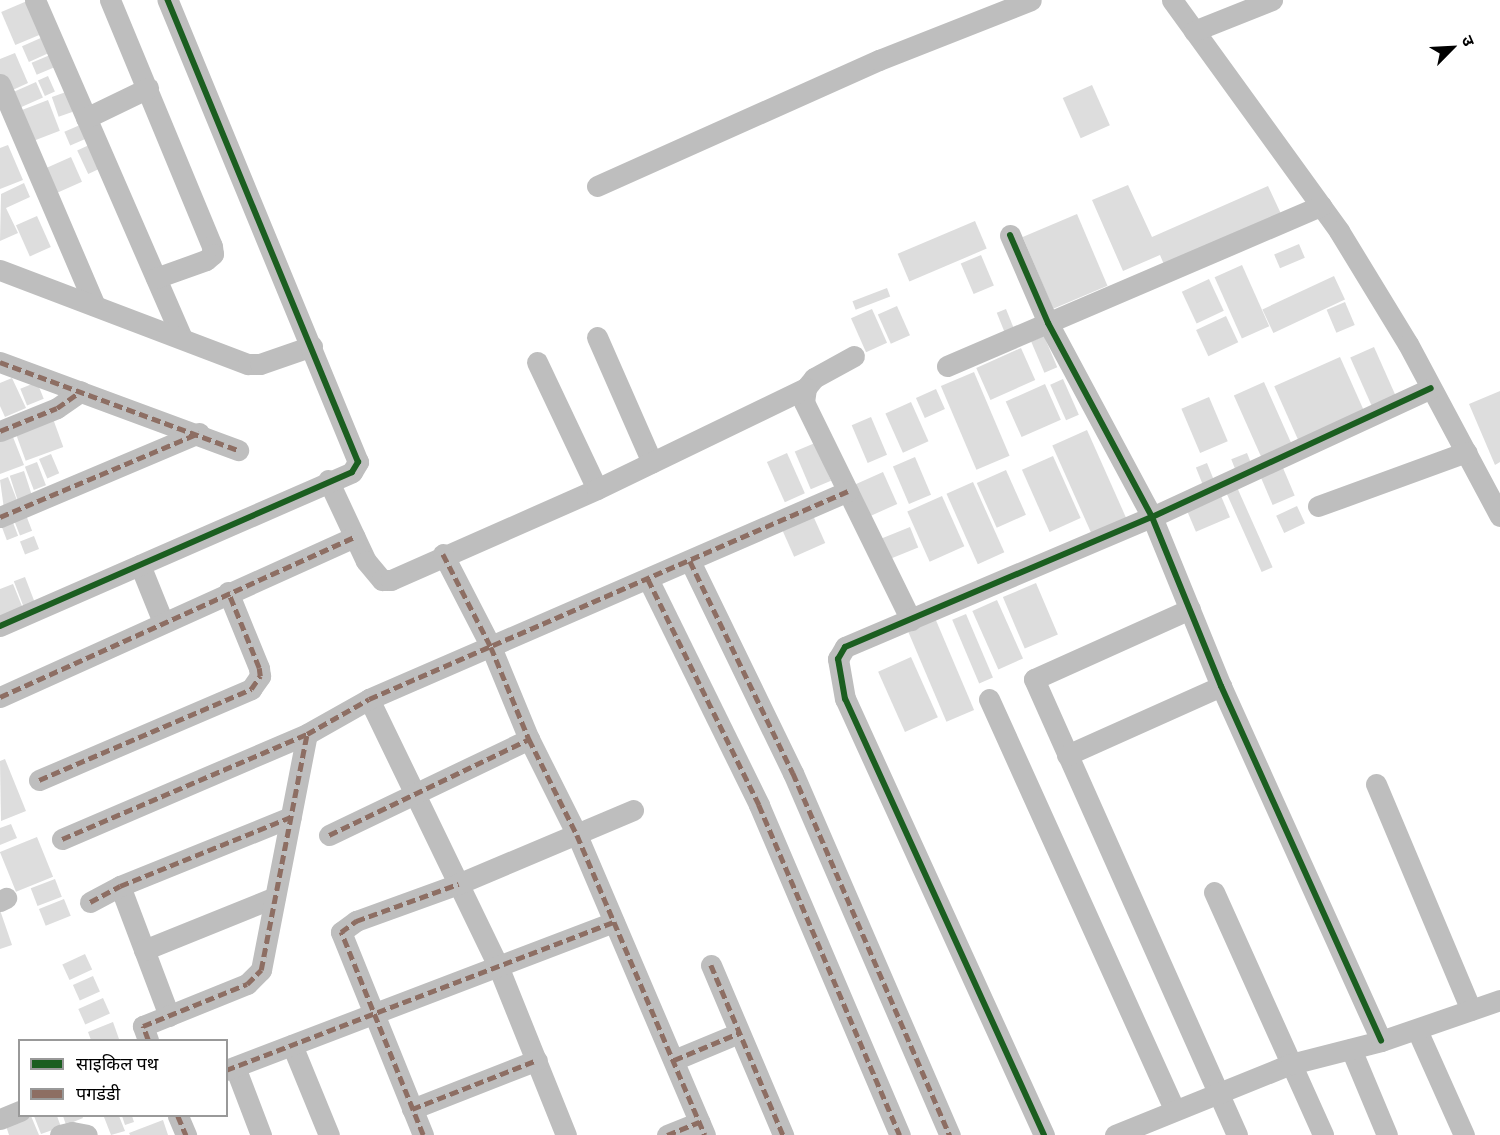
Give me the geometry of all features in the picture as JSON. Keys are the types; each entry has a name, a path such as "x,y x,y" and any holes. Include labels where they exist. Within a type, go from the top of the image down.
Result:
{"street":[{"path":"35,0 182,338"},
{"path":"110,0 148,88 213,254 156,278"},
{"path":"0,626 328,480 352,472 358,462 168,0"},
{"path":"597,186 879,60 1031,0"},
{"path":"1172,0 1321,206 1431,388 1500,516"},
{"path":"1194,31 1272,0"},
{"path":"0,84 96,306"},
{"path":"86,118 148,88"},
{"path":"947,366 1321,206"},
{"path":"1010,236 1048,323 1152,517 1221,686 1381,1041"},
{"path":"0,270 249,364 260,364 312,346"},
{"path":"597,337 652,462"},
{"path":"328,480 366,561 382,580 391,580 442,554 597,489 806,388 814,378 854,356"},
{"path":"0,362 199,433 238,450"},
{"path":"537,362 597,489"},
{"path":"806,388 804,402 808,413 911,620"},
{"path":"1044,1135 841,683 838,659 845,646 1152,517 1431,388"},
{"path":"0,431 57,408 81,391"},
{"path":"0,517 199,433"},
{"path":"1318,506 1466,452"},
{"path":"62,839 307,734 369,699 848,492"},
{"path":"0,697 228,592 355,537"},
{"path":"442,554 491,647 529,739 578,835 702,1129 667,1135"},
{"path":"690,561 793,772 950,1135"},
{"path":"140,565 162,622"},
{"path":"648,579 759,805 900,1135"},
{"path":"39,780 251,688 260,676 259,668 228,592"},
{"path":"1190,609 1034,679 1238,1135"},
{"path":"1067,754 1221,686"},
{"path":"369,699 498,966 566,1135"},
{"path":"989,699 1174,1109"},
{"path":"147,1039 142,1026 247,984 261,970 307,734"},
{"path":"329,835 529,739"},
{"path":"1376,784 1471,1010"},
{"path":"423,1135 372,1015 341,932 356,921 458,884 633,810"},
{"path":"90,902 120,886 291,817"},
{"path":"120,886 169,1016"},
{"path":"1214,892 1323,1135"},
{"path":"144,950 275,897"},
{"path":"261,1135 231,1069 614,922"},
{"path":"711,965 783,1135"},
{"path":"1122,1134 1174,1109 1291,1064 1381,1041 1499,1002"},
{"path":"1417,1030 1464,1135"},
{"path":"674,1060 739,1033"},
{"path":"292,1045 329,1135"},
{"path":"1351,1049 1386,1135"},
{"path":"412,1109 537,1060"},
{"path":"0,1119 18,1112"},
{"path":"178,1117 186,1135"},
{"path":"60,1135 72,1132 87,1135"}],"building":[{"path":"27,1 41,34 15,45 1,12"},
{"path":"43,37 50,53 29,62 22,46"},
{"path":"15,53 28,83 6,93 0,78 0,59"},
{"path":"50,55 55,67 37,75 32,63"},
{"path":"48,76 55,92 45,96 38,80"},
{"path":"36,82 43,98 16,109 10,94"},
{"path":"1092,85 1110,125 1081,138 1063,98"},
{"path":"66,92 73,112 59,117 52,97"},
{"path":"48,100 60,131 32,142 20,111"},
{"path":"80,125 86,139 70,145 64,132"},
{"path":"8,145 23,180 0,189 0,148"},
{"path":"89,145 100,169 88,174 77,150"},
{"path":"71,157 82,182 53,195 42,170"},
{"path":"24,183 30,197 6,208 18,233 0,241 1,194"},
{"path":"1128,185 1152,237 1268,186 1282,216 1165,267 1160,255 1123,271 1092,200"},
{"path":"1077,214 1107,286 1053,309 1023,237"},
{"path":"37,216 51,247 30,256 16,225"},
{"path":"975,221 987,249 909,281 898,254"},
{"path":"1299,244 1305,258 1280,268 1274,255"},
{"path":"981,255 994,285 974,294 961,264"},
{"path":"1242,265 1269,326 1242,338 1215,277"},
{"path":"1334,276 1345,300 1273,333 1262,309"},
{"path":"1209,279 1224,311 1197,323 1182,292"},
{"path":"887,288 890,296 856,310 852,301"},
{"path":"1345,302 1355,325 1336,333 1327,310"},
{"path":"897,306 910,335 891,344 878,315"},
{"path":"872,309 887,343 866,352 851,318"},
{"path":"1006,309 1015,331 1006,335 997,313"},
{"path":"1226,316 1238,342 1208,356 1196,330"},
{"path":"1044,336 1057,367 1044,373 1031,341"},
{"path":"1374,347 1397,398 1373,409 1350,358"},
{"path":"1021,348 1035,380 990,400 976,368"},
{"path":"1340,357 1364,412 1299,441 1274,386"},
{"path":"974,372 1010,456 976,470 941,386"},
{"path":"12,378 26,408 5,417 0,406 0,383"},
{"path":"1063,379 1079,415 1066,420 1050,385"},
{"path":"37,382 44,399 27,405 20,389"},
{"path":"1264,382 1292,445 1262,458 1234,395"},
{"path":"1045,384 1061,420 1022,437 1006,401"},
{"path":"936,389 945,409 925,418 916,398"},
{"path":"1500,391 1500,462 1495,465 1469,404"},
{"path":"1209,397 1228,441 1200,453 1181,409"},
{"path":"911,402 928,441 903,453 885,413"},
{"path":"52,416 63,447 26,461 14,430"},
{"path":"871,417 887,455 868,463 852,425"},
{"path":"1087,430 1126,518 1091,533 1052,445"},
{"path":"11,432 24,465 0,474 0,437"},
{"path":"815,443 831,481 811,489 795,452"},
{"path":"787,453 805,493 785,502 767,462"},
{"path":"1247,453 1253,468 1237,474 1231,459"},
{"path":"51,454 59,473 47,478 39,459"},
{"path":"1053,456 1081,518 1050,532 1022,470"},
{"path":"915,457 931,495 909,504 893,466"},
{"path":"37,462 46,485 34,490 25,467"},
{"path":"1207,463 1214,480 1203,484 1196,467"},
{"path":"1283,468 1295,496 1273,505 1261,477"},
{"path":"1006,470 1026,515 997,528 977,483"},
{"path":"24,471 32,495 17,499 10,476"},
{"path":"883,472 897,504 867,517 853,485"},
{"path":"8,477 18,503 4,509 0,480"},
{"path":"973,482 1004,552 978,564 947,494"},
{"path":"1236,485 1273,567 1262,572 1225,490"},
{"path":"942,496 964,546 930,562 907,511"},
{"path":"1221,496 1230,517 1196,532 1187,510"},
{"path":"1297,506 1305,523 1284,533 1276,516"},
{"path":"811,511 825,543 794,557 780,525"},
{"path":"26,515 32,531 20,536 14,520"},
{"path":"12,520 18,536 7,540 1,524"},
{"path":"910,527 918,547 885,561 877,540"},
{"path":"34,536 39,549 25,554 20,541"},
{"path":"25,577 36,605 25,609 14,581"},
{"path":"1036,583 1058,635 1025,649 1003,597"},
{"path":"13,584 24,611 0,621 0,589"},
{"path":"997,600 1023,658 998,669 972,611"},
{"path":"966,614 993,678 979,683 952,620"},
{"path":"935,618 974,710 946,722 907,630"},
{"path":"911,657 938,717 905,732 878,672"},
{"path":"5,759 26,811 1,821 0,761"},
{"path":"11,824 17,838 0,845 0,828"},
{"path":"37,837 53,877 16,892 0,852"},
{"path":"55,879 62,897 38,906 31,888"},
{"path":"64,899 71,916 46,926 39,909"},
{"path":"0,910 12,945 0,949"},
{"path":"85,954 92,969 70,980 62,965"},
{"path":"93,976 100,992 80,1000 73,985"},
{"path":"103,998 110,1014 85,1025 78,1009"},
{"path":"113,1022 119,1039 91,1039 88,1032"},
{"path":"22,1117 31,1117 39,1135 9,1135 5,1123"},
{"path":"34,1117 57,1117 61,1127 41,1134"},
{"path":"63,1117 83,1118 66,1125"},
{"path":"104,1117 119,1117 125,1131 111,1135"},
{"path":"122,1117 132,1117 134,1122 125,1125"},
{"path":"163,1120 168,1135 130,1135 129,1133"}],"marked path":[{"path":"0,362 238,450"},
{"path":"0,431 57,408 81,391"},
{"path":"0,517 199,433"},
{"path":"62,839 307,734 369,699 848,491"},
{"path":"0,697 355,537"},
{"path":"443,554 491,647 529,739 577,835 705,1135"},
{"path":"690,561 793,773 950,1135"},
{"path":"648,579 759,805 900,1135"},
{"path":"39,780 251,689 260,676 259,668 228,592"},
{"path":"148,1039 143,1026 247,984 261,970 307,734"},
{"path":"329,835 529,739"},
{"path":"90,902 120,886 291,817"},
{"path":"423,1135 341,932 356,921 458,884"},
{"path":"228,1069 614,922"},
{"path":"711,965 783,1135"},
{"path":"674,1060 739,1033"},
{"path":"412,1109 537,1060"},
{"path":"178,1117 186,1135"},
{"path":"667,1135 699,1122"}],"cycle path":[{"path":"0,626 352,472 358,462 168,0"},
{"path":"1010,235 1048,323 1152,517 1221,686 1381,1041"},
{"path":"1044,1135 845,699 838,659 845,647 1152,517 1431,388"}]}
